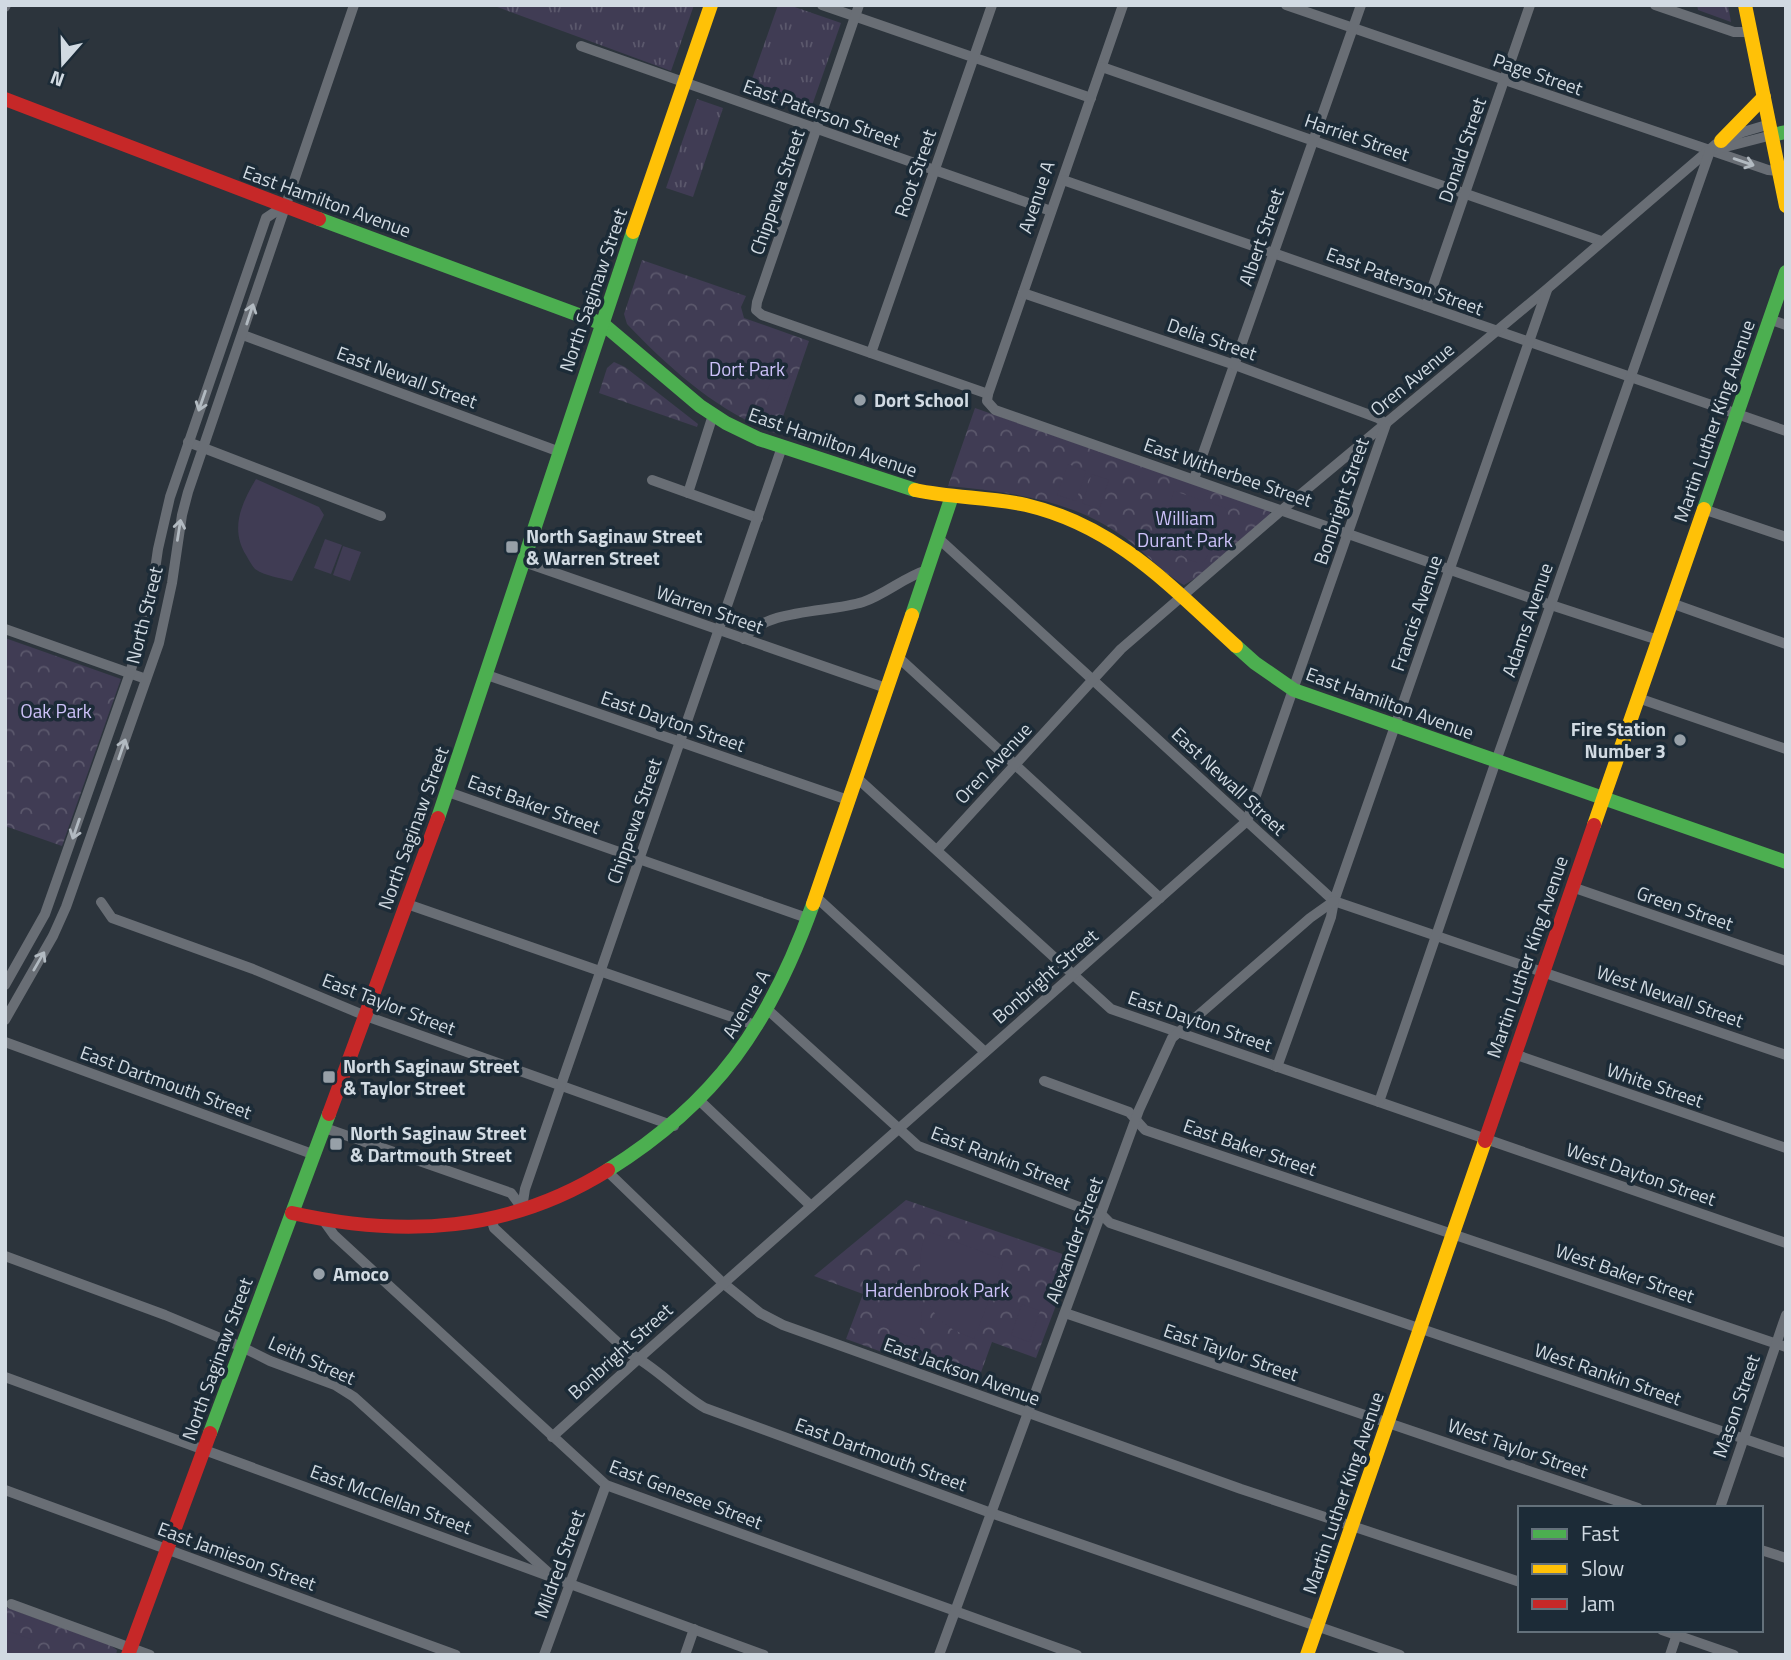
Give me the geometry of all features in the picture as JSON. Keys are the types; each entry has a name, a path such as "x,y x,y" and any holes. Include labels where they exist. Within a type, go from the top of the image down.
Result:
{"street":[{"name":"North Street","path":"5,1020 53,936 81,865 146,679 166,614 182,515 354,5"},
{"name":"North Saginaw Street","path":"130,1651 448,792 711,5"},
{"path":"822,5 1091,98"},
{"name":"Chippewa Street","path":"757,310 757,302 859,5"},
{"name":"Root Street","path":"871,353 992,5"},
{"name":"Avenue A","path":"988,398 1123,5"},
{"name":"Page Street","path":"1286,5 1505,80 1716,146 1768,170 1779,171"},
{"name":"Albert Street","path":"1194,479 1361,5"},
{"name":"Donald Street","path":"1426,306 1530,5"},
{"path":"1655,5 1734,32 1751,32"},
{"path":"1745,5 1764,97 1776,130 1779,171 1786,206"},
{"name":"East Paterson Street","path":"581,46 1051,211"},
{"name":"Harriet Street","path":"1102,67 1601,241"},
{"path":"1716,146 1764,97"},
{"name":"East Hamilton Avenue","path":"5,99 603,324 683,393 741,431 902,487 1026,505 1080,523 1126,550 1255,663 1294,690 1786,862"},
{"path":"1776,130 1786,121"},
{"name":"Oren Avenue","path":"937,850 1121,649 1283,509 1547,289 1680,173 1716,146 1725,149 1776,130"},
{"name":"Adams Avenue","path":"1379,1102 1630,379 1716,146"},
{"name":"East Paterson Street","path":"1063,180 1528,344 1786,431"},
{"name":"North Street","path":"5,985 45,914 65,860 130,673 150,604 158,549 170,497 188,442 265,218 284,206"},
{"name":"Martin Luther King Avenue","path":"1307,1655 1786,272"},
{"name":"Francis Avenue","path":"1277,1067 1547,289"},
{"name":"Delia Street","path":"1023,293 1235,365 1378,418 1386,424"},
{"name":"East Witherbee Street","path":"757,310 762,315 988,398 995,410 1658,640"},
{"path":"1769,319 1786,325"},
{"name":"East Newall Street","path":"243,335 560,452"},
{"path":"688,493 713,415"},
{"name":"Bonbright Street","path":"552,1437 1247,821 1386,424"},
{"path":"188,442 381,516"},
{"name":"Chippewa Street","path":"522,1208 525,1189 560,1085 782,447"},
{"path":"652,480 758,518"},
{"name":"Avenue A","path":"292,1213 324,1221 394,1227 436,1227 491,1218 556,1195 626,1161 674,1126 723,1076 768,1010 816,896 952,496"},
{"path":"1703,509 1786,537"},
{"name":"East Newall Street","path":"938,538 1334,901 1543,971"},
{"name":"Warren Street","path":"524,562 886,688"},
{"path":"744,639 750,630 775,619 861,603 886,593 927,570"},
{"path":"1671,603 1786,644"},
{"path":"5,629 146,679"},
{"path":"898,657 1160,898"},
{"name":"East Dayton Street","path":"487,674 848,800"},
{"path":"1638,698 1786,749"},
{"name":"East Dayton Street","path":"856,777 1111,1009 1485,1138"},
{"name":"East Baker Street","path":"448,792 807,918"},
{"path":"65,860 81,865"},
{"name":"Green Street","path":"1572,887 1786,961"},
{"path":"816,896 985,1052"},
{"name":"Alexander Street","path":"939,1655 1136,1121 1172,1038 1310,918 1334,901"},
{"name":"East Taylor Street","path":"102,902 112,918 253,969 366,1016 674,1126"},
{"path":"407,904 758,1026"},
{"name":"West Newall Street","path":"1543,971 1786,1055"},
{"name":"East Rankin Street","path":"768,1010 918,1146 1102,1216 1110,1223 1420,1328"},
{"name":"East Dartmouth Street","path":"5,1042 315,1155"},
{"name":"White Street","path":"1514,1054 1786,1148"},
{"name":"East Baker Street","path":"1044,1081 1129,1112 1145,1130 1452,1233"},
{"path":"699,1101 811,1206"},
{"path":"325,1128 511,1193 522,1208"},
{"name":"West Dayton Street","path":"1485,1138 1786,1243"},
{"name":"East Jackson Avenue","path":"607,1171 723,1283 760,1313 783,1325 1241,1489 1518,1581"},
{"name":"East Dartmouth Street","path":"491,1218 494,1228 629,1353 639,1358 683,1395 705,1408 991,1513 1400,1655"},
{"name":"East Genesee Street","path":"324,1221 334,1235 606,1485 1077,1655"},
{"name":"West Baker Street","path":"1452,1233 1781,1345"},
{"name":"Leith Street","path":"5,1256 335,1385 354,1397 554,1577"},
{"name":"East Taylor Street","path":"1065,1313 1387,1422"},
{"name":"Mason Street","path":"1721,1506 1781,1345 1786,1315"},
{"name":"West Rankin Street","path":"1420,1328 1786,1453"},
{"name":"East McClellan Street","path":"5,1377 764,1655"},
{"name":"West Taylor Street","path":"1387,1422 1632,1506"},
{"name":"Mildred Street","path":"544,1655 606,1485"},
{"name":"East Jamieson Street","path":"5,1490 456,1655"},
{"path":"1763,1551 1786,1558"},
{"path":"11,1604 130,1651 150,1655"},
{"path":"685,1655 694,1629"},
{"path":"1670,1655 1677,1633 1734,1655"}],"green space":[{"path":"492,5 694,5 671,71"},
{"path":"778,5 789,5 841,23 809,114 747,93"},
{"path":"1697,5 1728,5 1731,22 1698,10"},
{"path":"697,99 723,108 693,197 666,188"},
{"name":"Dort Park","path":"642,260 746,296 741,307 744,318 809,341 777,434 735,414 696,388 627,324 624,314"},
{"name":"Dort Park","path":"614,362 625,367 698,424 697,427 599,393 607,368"},
{"path":"775,368 793,374 783,403 765,397"},
{"name":"William Durant Park","path":"975,408 1270,511 1270,515 1196,578 1184,585 1121,535 1081,513 1038,499 948,486"},
{"path":"1068,464 1086,471 1076,501 1057,495"},
{"path":"1092,474 1109,480 1099,509 1082,503"},
{"path":"256,479 319,507 324,515 292,581 255,569 241,545 239,517"},
{"path":"1174,491 1225,508 1229,517 1204,562 1187,559 1170,540 1167,517"},
{"path":"325,539 342,545 331,574 314,568"},
{"path":"343,546 361,552 350,581 333,575"},
{"name":"Oak Park","path":"5,638 121,679 62,846 5,826"},
{"name":"Hardenbrook Park","path":"906,1200 1074,1258 1036,1358 992,1342 976,1386 846,1339 863,1294 814,1276"},
{"path":"927,1231 1001,1259 1003,1264 974,1339 942,1321 926,1299 920,1258"},
{"path":"892,1284 908,1293 919,1306 922,1321 915,1339 879,1325 876,1320"},
{"path":"1022,1304 1040,1311 1029,1342 1011,1335"},
{"path":"5,1607 110,1645 117,1650 116,1655 5,1655"},
{"path":"5,1630 33,1640 40,1655 5,1655"}],"traffic: fast":[{"path":"1772,135 1786,132"},
{"path":"319,219 603,324 700,406 726,423 759,439 915,490"},
{"path":"438,818 633,232"},
{"path":"1704,509 1786,272"},
{"path":"912,615 952,496"},
{"path":"1236,646 1294,690 1786,862"},
{"path":"608,1170 680,1117 709,1088 735,1056 778,987 813,904"},
{"path":"210,1433 329,1114"}],"traffic: slow":[{"path":"633,232 711,5"},
{"path":"1745,5 1786,206"},
{"path":"1721,141 1764,97"},
{"path":"915,490 1026,505 1088,528 1140,561 1236,646"},
{"path":"1594,825 1704,509"},
{"path":"813,904 912,615"},
{"path":"1307,1655 1485,1141"}],"traffic: jam":[{"path":"5,99 319,219"},
{"path":"329,1114 438,818"},
{"path":"1485,1141 1594,825"},
{"path":"292,1213 375,1226 455,1224 533,1206 571,1191 608,1170"},
{"path":"128,1655 210,1433"}],"place":[{"name":"Dort School","path":"860,400"},
{"name":"North Saginaw Street & Warren Street","path":"512,547"},
{"name":"Fire Station Number 3","path":"1680,740"},
{"name":"North Saginaw Street & Taylor Street","path":"329,1077"},
{"name":"North Saginaw Street & Dartmouth Street","path":"336,1144"},
{"name":"Amoco","path":"319,1274"}]}
